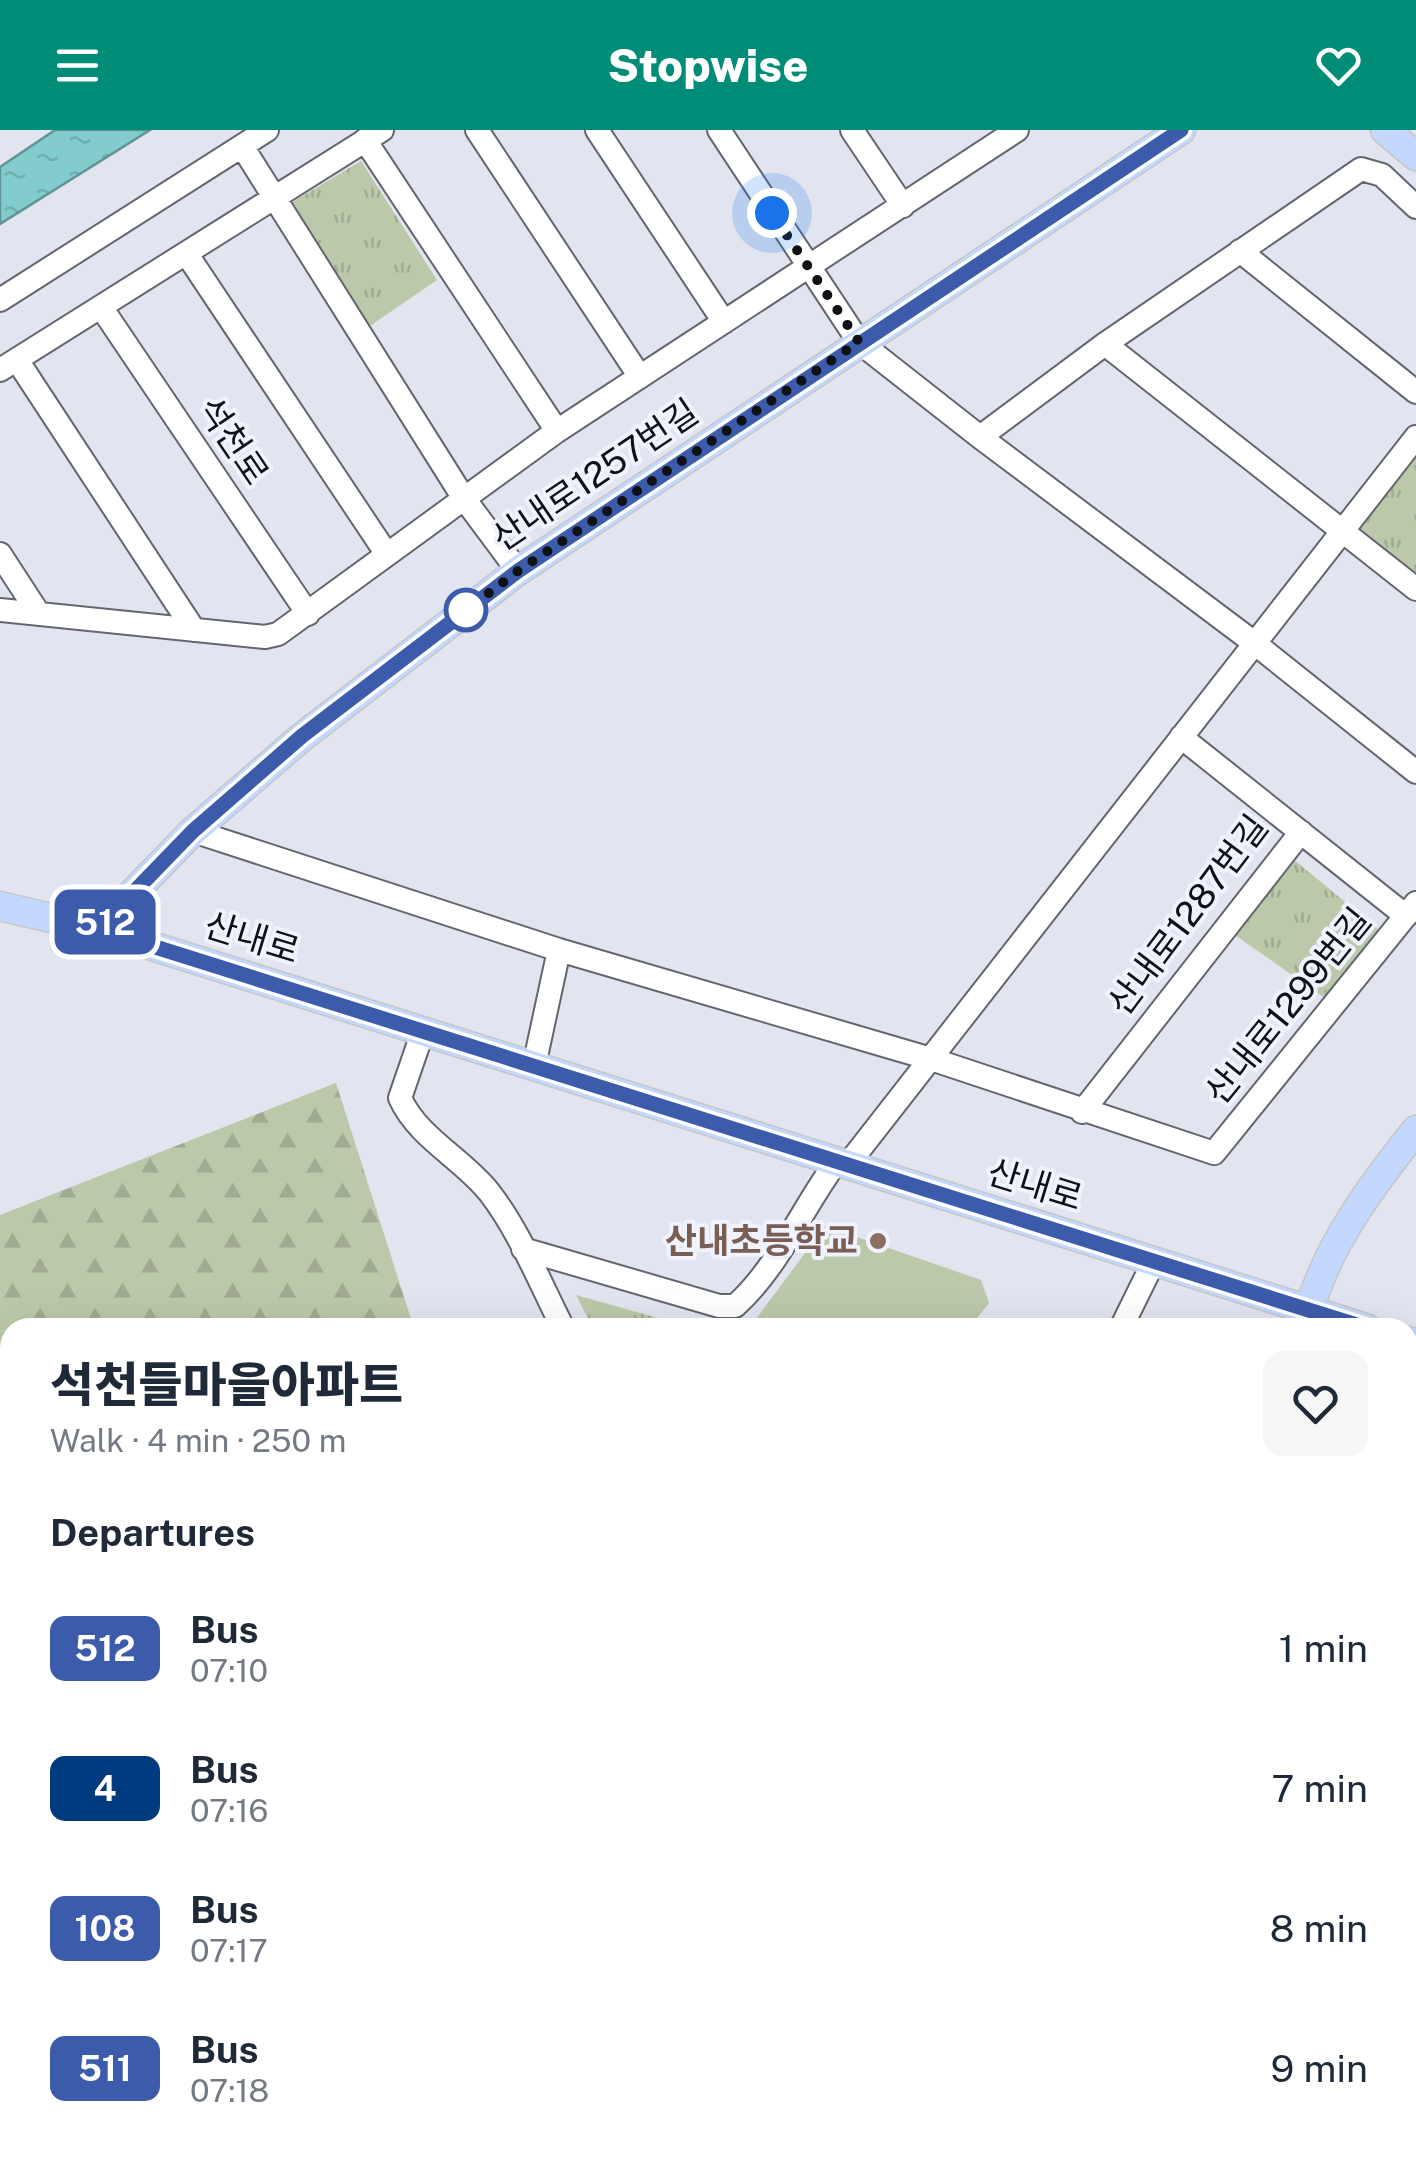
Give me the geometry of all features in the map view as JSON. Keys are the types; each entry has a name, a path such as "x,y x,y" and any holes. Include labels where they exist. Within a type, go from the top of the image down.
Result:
{"main road":[{"name":"산내로1257번길","path":"98,929 193,831 302,736 518,571 1182,130"},
{"path":"1384,130 1416,156"},
{"name":"산내로","path":"0,906 98,929 1154,1261 1305,1318"},
{"path":"1310,1318 1318,1278 1370,1188 1416,1130"}],"street":[{"path":"0,300 268,130"},
{"path":"477,130 640,377"},
{"path":"597,130 724,322"},
{"path":"719,130 859,342 1253,642 1416,772"},
{"path":"852,130 902,206"},
{"path":"0,610 265,637 278,634 557,431 1018,130"},
{"path":"194,630 9,365 373,135 557,431"},
{"path":"242,146 463,497 518,571"},
{"path":"980,437 1105,344 1360,168 1382,175 1416,207"},
{"path":"1240,252 1416,392"},
{"name":"석천로","path":"186,254 386,554"},
{"name":"석천로","path":"101,307 308,614"},
{"path":"1105,344 1416,589"},
{"path":"523,1249 719,1306 734,1306 753,1290 813,1193 837,1162 849,1162 1416,436"},
{"path":"0,554 39,614"},
{"name":"산내로1287번길","path":"1082,1112 1301,832 1182,737"},
{"path":"193,831 559,950 931,1059 1082,1112"},
{"path":"1301,832 1411,910"},
{"name":"산내로1299번길","path":"1082,1112 1214,1153 1411,910"},
{"path":"534,1066 559,950"},
{"path":"423,1032 400,1098 408,1118 490,1194 558,1318"},
{"path":"1126,1318 1154,1261"}],"green space":[{"path":"361,161 437,280 367,328 286,206"},
{"path":"1416,456 1416,584 1354,535"},
{"path":"1293,859 1379,930 1326,999 1235,935"},
{"path":"336,1083 411,1318 0,1318 0,1215"},
{"path":"825,1226 981,1280 989,1303 977,1318 757,1318"},
{"path":"576,1295 658,1318 588,1318"}],"water":[{"path":"55,130 150,130 0,224 0,167"}],"bus line":[{"name":"512","path":"1181,130 518,571 302,736 193,831 98,929 1334,1318"}],"place":[{"name":"산내초등학교","path":"878,1241"}],"route":[{"path":"466,610 456,618 518,571 859,342 772,213"}]}
